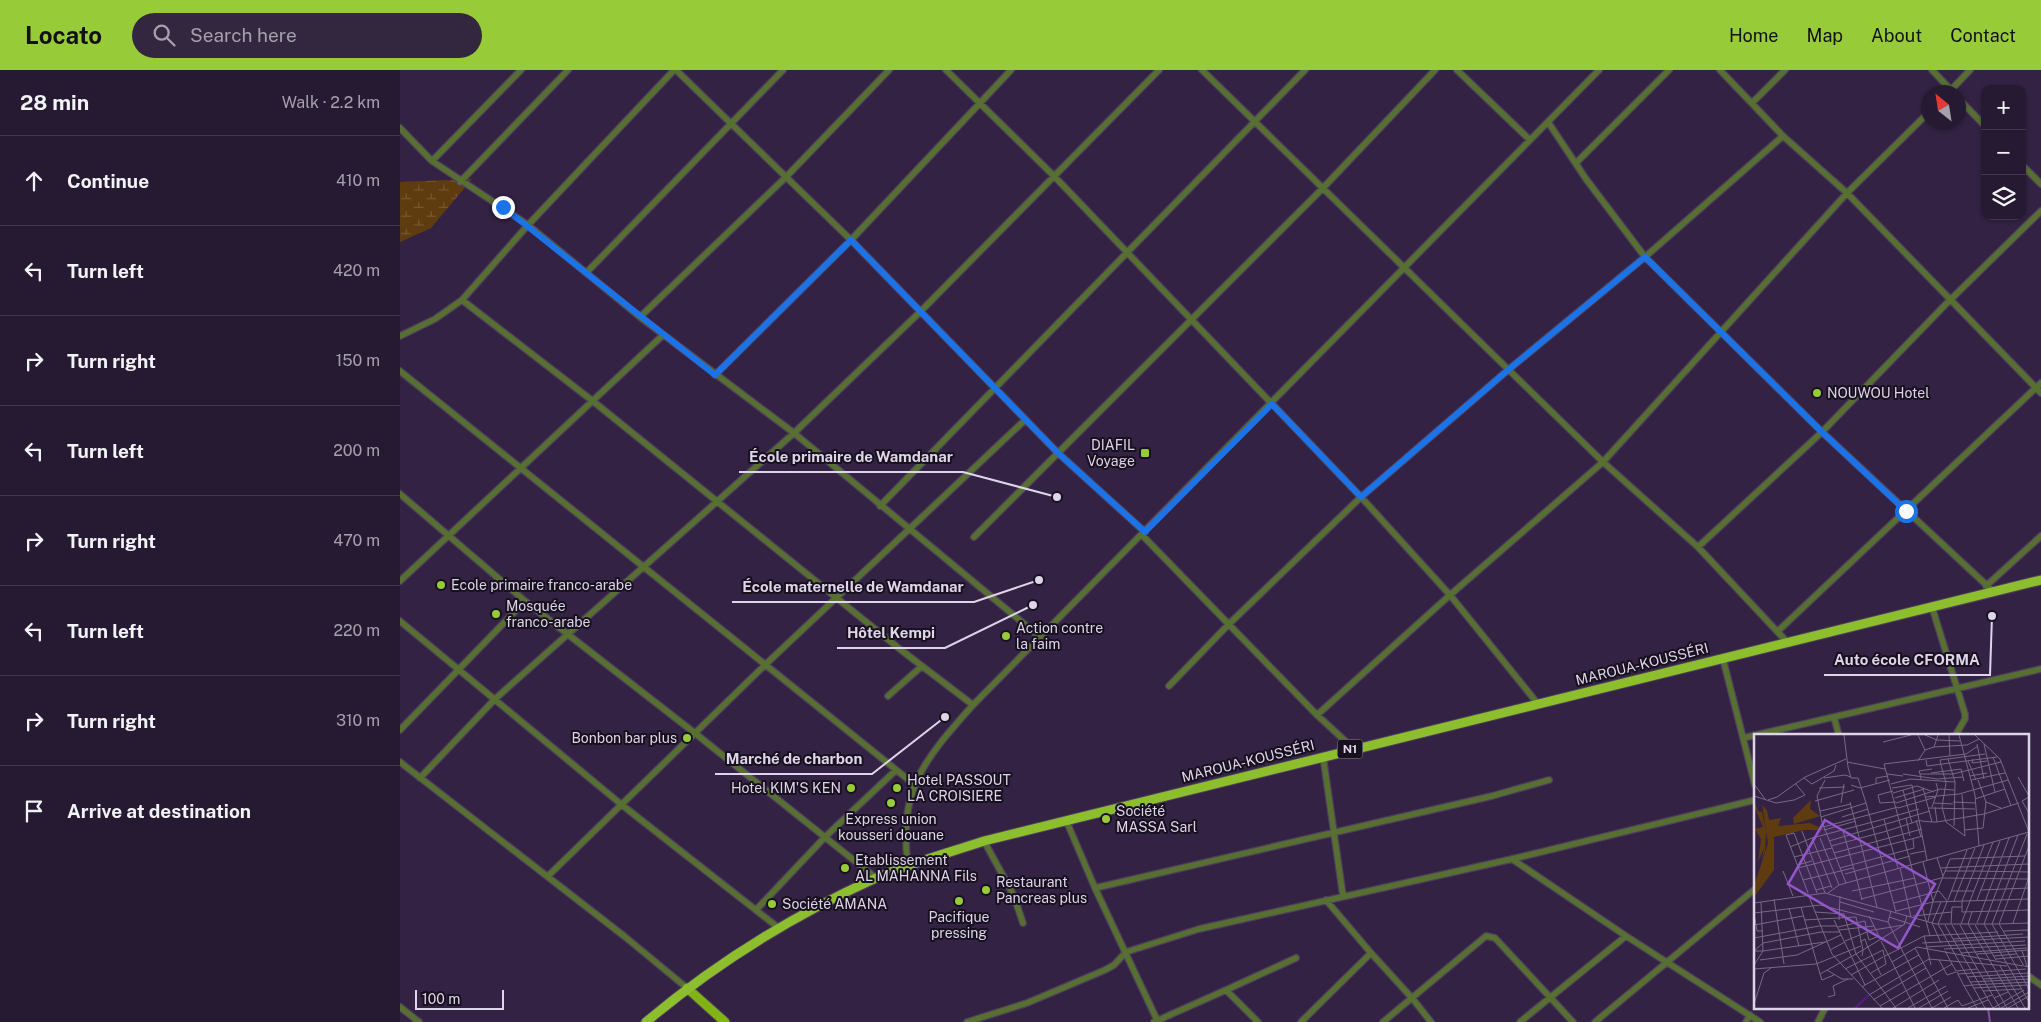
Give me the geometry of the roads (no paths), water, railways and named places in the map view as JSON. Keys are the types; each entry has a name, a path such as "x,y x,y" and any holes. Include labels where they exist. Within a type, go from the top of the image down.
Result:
{"highway":[{"name":"MAROUA-KOUSSÉRI","path":"646,1022 687,988 780,929 876,878 908,865 984,841 1066,820 2041,580"}],"main road":[{"path":"687,988 725,1022"}],"street":[{"path":"432,161 521,70"},
{"path":"460,182 568,70"},
{"path":"400,336 435,319 462,300 528,225 675,70 851,240 1025,420 1144,534 1317,715 1354,749"},
{"path":"586,273 783,70"},
{"path":"640,318 786,177 889,70"},
{"path":"946,70 1055,177 1361,497 1450,595 1538,704"},
{"path":"715,375 851,240 1011,70"},
{"path":"420,778 495,699 720,502 794,433 920,312 1160,70"},
{"path":"1202,70 1603,462 1698,547 1788,643"},
{"path":"880,506 1305,70"},
{"path":"974,537 1322,189 1435,70"},
{"path":"1457,70 1530,140"},
{"path":"908,865 906,820 915,785 923,766 935,748 973,705 1144,534 1599,70"},
{"path":"1576,163 1670,70"},
{"path":"1720,70 1783,136 1847,193 2041,393"},
{"path":"1752,103 1785,70"},
{"path":"1932,70 1945,85"},
{"path":"1957,85 1970,70"},
{"path":"1966,106 1981,122"},
{"path":"1317,715 1450,595 1603,462 1847,193 1921,120"},
{"path":"1548,122 1645,257 1822,432 1994,592"},
{"path":"400,128 432,161 460,182 528,225 640,318 794,433 1040,637"},
{"path":"1169,686 1229,624 1361,497 1508,370 1645,257 1783,136"},
{"path":"2026,169 2041,184"},
{"path":"1698,547 1822,432 1950,300 2041,211"},
{"path":"462,300 594,402 973,705"},
{"path":"400,581 594,402 663,335"},
{"path":"400,371 766,664 895,771 915,785"},
{"path":"1778,631 2041,383"},
{"path":"548,876 766,664 1025,420"},
{"path":"400,494 525,601 696,734 876,878"},
{"path":"1986,586 2041,536"},
{"path":"400,730 525,601"},
{"path":"1932,607 1965,719 1956,734"},
{"path":"400,621 622,805 780,929"},
{"path":"1723,659 1754,781"},
{"path":"888,696 922,666"},
{"path":"1760,734 2041,669"},
{"path":"1834,717 1838,734"},
{"path":"1743,738 1754,735"},
{"path":"1323,756 1343,896"},
{"path":"400,762 548,876 687,988"},
{"path":"756,910 825,838 895,771"},
{"path":"1095,888 1335,833 1549,780"},
{"path":"968,1022 1027,1003 1105,970 1114,965 1126,952 1199,929 1512,859 1754,800"},
{"path":"1066,820 1156,1022 1296,958"},
{"path":"984,841 1013,894 1023,923"},
{"path":"1512,859 1626,936 1760,1022"},
{"path":"1595,1022 1754,890"},
{"path":"1326,900 1431,1022"},
{"path":"1383,1022 1486,936 1490,936 1495,938 1573,1022"},
{"path":"1520,1022 1552,998 1626,936"},
{"path":"1301,1022 1372,953"},
{"path":"2028,976 2041,985"},
{"path":"1226,990 1258,1022"},
{"path":"400,1007 419,1022"},
{"path":"1818,1022 1824,1010"},
{"path":"1746,1022 1750,1015"}],"waterway":[{"path":"1988,1010 1990,1022"}],"place":[{"name":"NOUWOU Hotel","path":"1817,393"},
{"name":"DIAFIL Voyage","path":"1145,453"},
{"name":"École primaire de Wamdanar","path":"1057,497"},
{"name":"École maternelle de Wamdanar","path":"1039,580"},
{"name":"Ecole primaire franco-arabe","path":"441,585"},
{"name":"Hôtel Kempi","path":"1033,605"},
{"name":"Mosquée franco-arabe","path":"496,614"},
{"name":"Auto école CFORMA","path":"1992,616"},
{"name":"Action contre la faim","path":"1006,636"},
{"name":"Marché de charbon","path":"945,717"},
{"name":"Bonbon bar plus","path":"687,738"},
{"name":"Hotel KIM'S KEN","path":"851,788"},
{"name":"Hotel PASSOUT LA CROISIERE","path":"897,788"},
{"name":"Express union kousseri douane","path":"891,803"},
{"name":"Société MASSA Sarl","path":"1106,819"},
{"name":"Etablissement AL MAHANNA Fils","path":"845,868"},
{"name":"Restaurant Pancreas plus","path":"986,890"},
{"name":"Pacifique pressing","path":"959,901"},
{"name":"Société AMANA","path":"772,904"}]}
